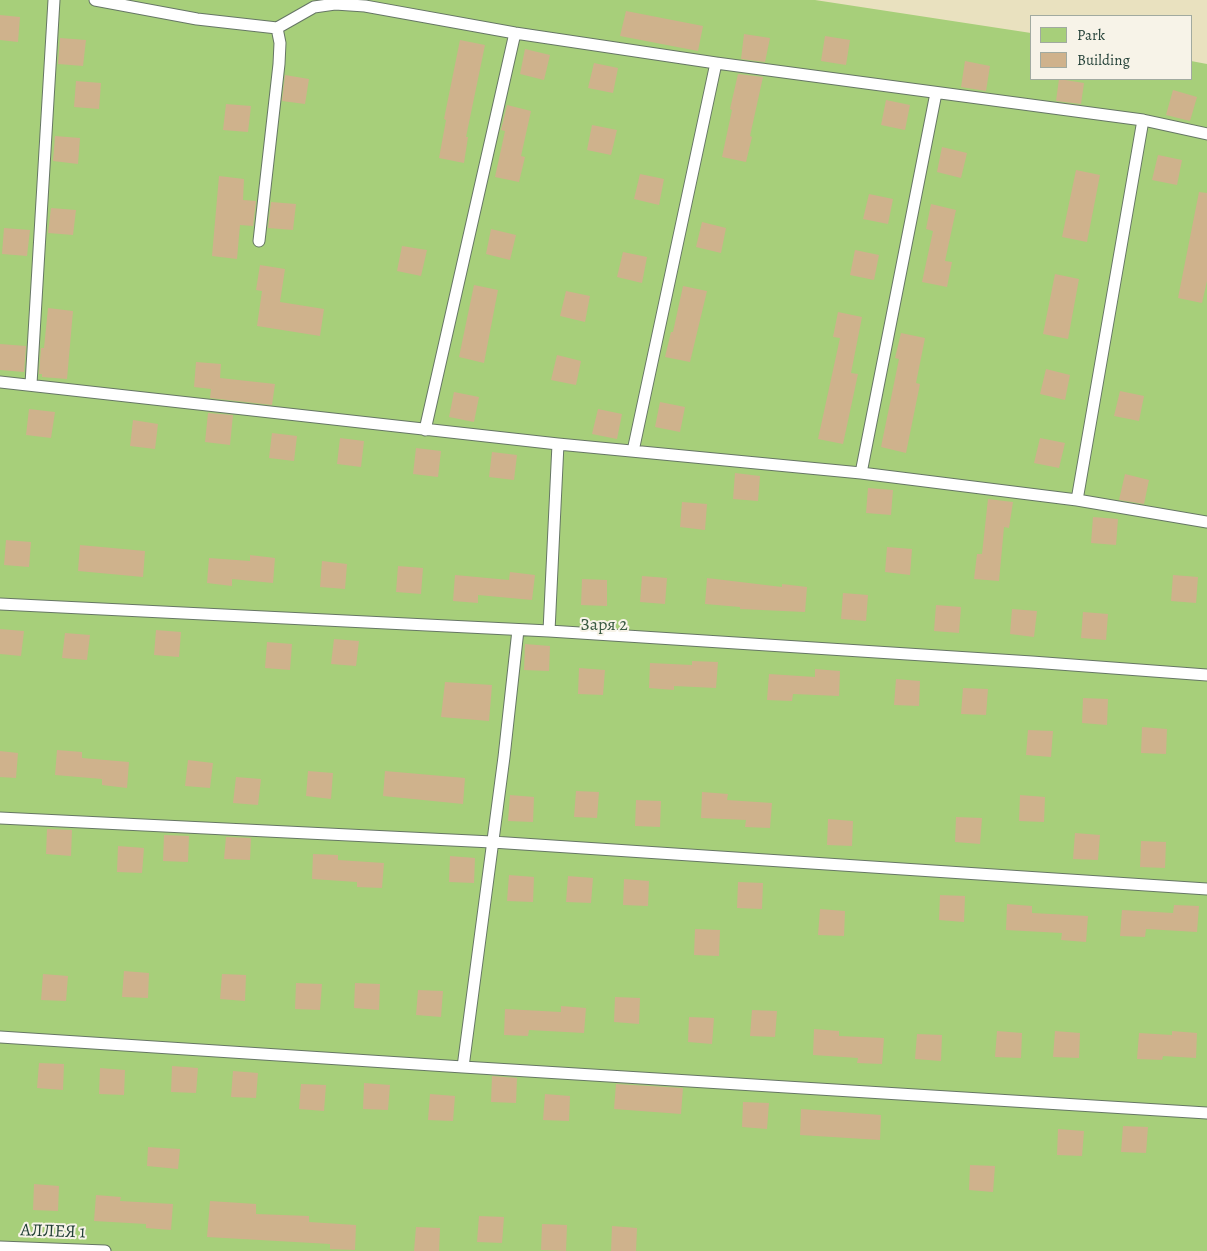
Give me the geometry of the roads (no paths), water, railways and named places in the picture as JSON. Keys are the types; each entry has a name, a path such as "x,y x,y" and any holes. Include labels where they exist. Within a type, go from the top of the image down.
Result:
{"lane":[{"path":"31,384 54,0"},
{"path":"95,0 197,19 277,28 314,7 335,4 365,6 516,33 716,63 1143,120 1207,134"},
{"path":"259,241 279,64 280,43 277,28"},
{"path":"425,430 516,33"},
{"path":"633,451 716,63"},
{"path":"861,473 936,92"},
{"path":"1077,500 1143,120"},
{"path":"0,382 425,430 861,473 1077,500 1207,522"},
{"path":"549,631 558,444"},
{"path":"0,604 549,631 1207,675"},
{"path":"463,1067 504,757 518,630"},
{"path":"0,818 492,842 1207,889"},
{"path":"0,1037 1207,1113"},
{"name":"АЛЛЕЯ 1","path":"0,1247 104,1251"}],"park label":[{"name":"Заря 2","path":"604,626"}]}
